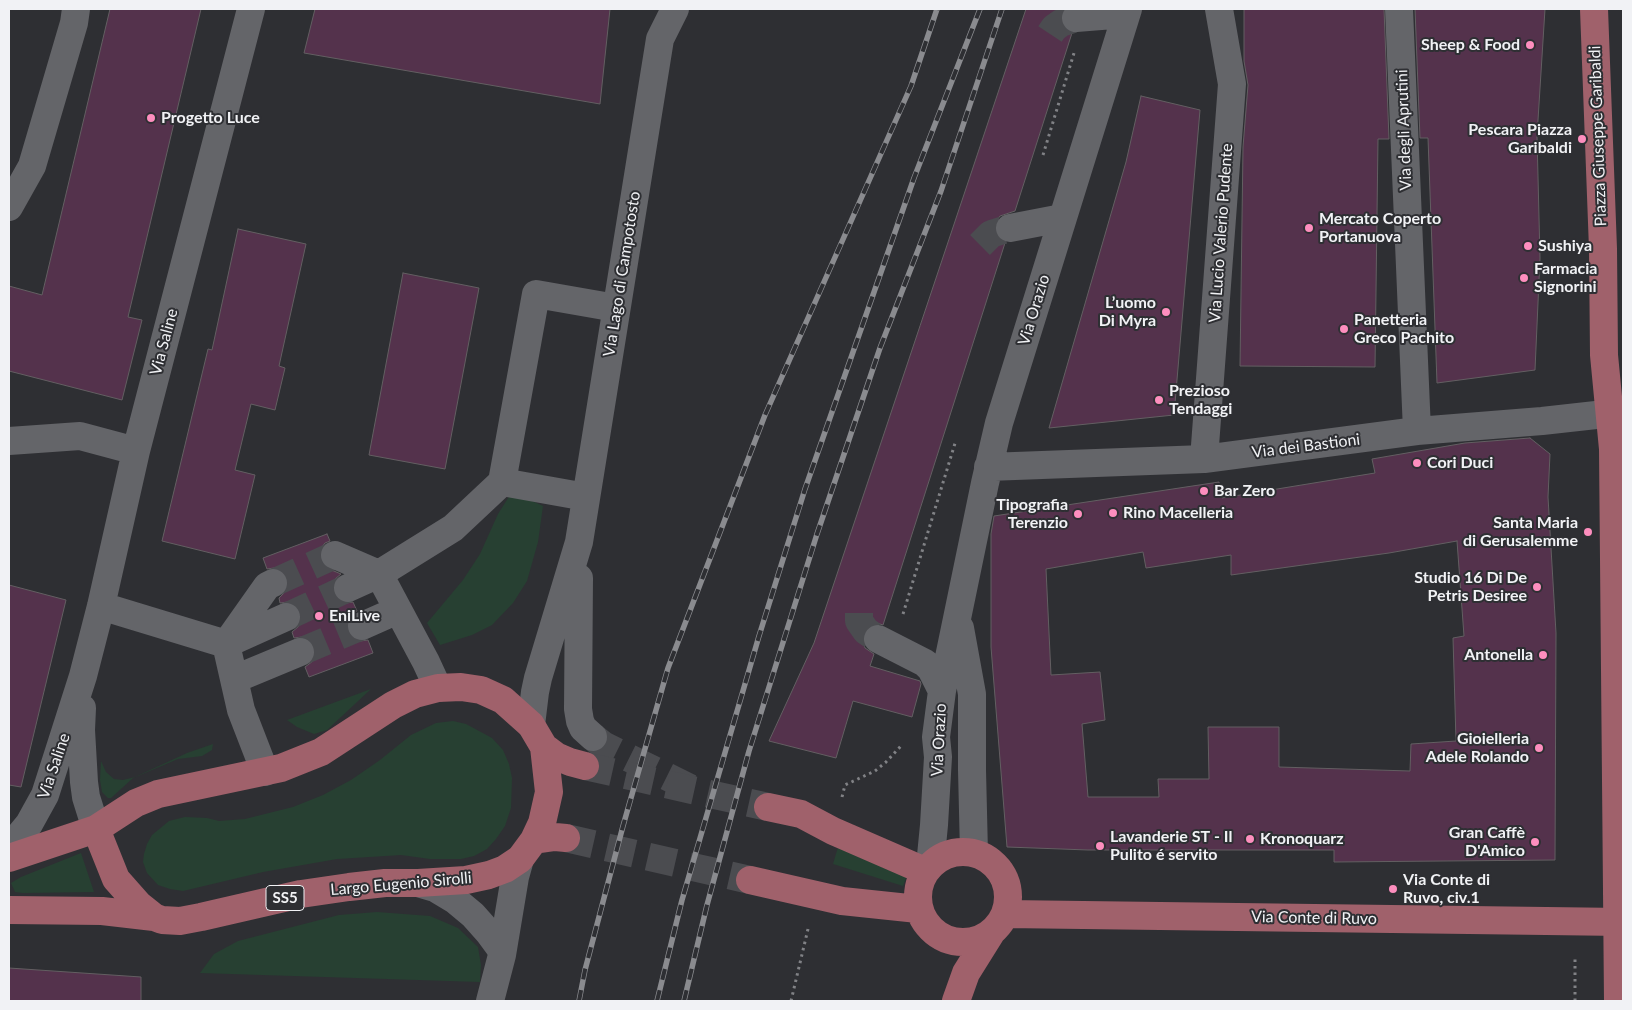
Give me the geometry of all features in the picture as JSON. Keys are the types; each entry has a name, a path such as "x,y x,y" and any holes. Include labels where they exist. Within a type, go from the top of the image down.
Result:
{"main road":[{"name":"Piazza Giuseppe Garibaldi","path":"1594,9 1603,249 1604,356 1616,413 1613,450 1620,922 1618,1001"},
{"path":"9,858 96,829 136,803 158,794 281,768 321,752 394,705 415,694 438,688 461,687 481,690 503,700 556,756 585,766"},
{"path":"527,849 542,823 548,792 537,736"},
{"path":"768,807 801,814 834,831 927,868"},
{"path":"96,829 116,879 139,905 154,917"},
{"name":"SS5","path":"527,849 555,837 566,838"},
{"name":"Largo Eugenio Sirolli","path":"154,917 162,920 180,921 301,894 385,883 466,880 504,869 527,849"},
{"path":"956,1000 966,973 998,923 1008,898 1006,883 999,870 988,859 974,853 960,851 947,854 927,868 919,882 917,895 918,909 930,929 954,942 969,942 980,940 998,923"},
{"path":"750,880 842,901 918,909"},
{"name":"SS5","path":"9,910 102,911 154,917"},
{"name":"Via Conte di Ruvo","path":"998,923 1620,922"},
{"path":"940,936 952,970 956,1000"}],"street":[{"path":"9,207 20,165 57,81 74,23 76,9"},
{"name":"Via Saline","path":"9,848 29,824 45,795 83,676 136,451 251,9"},
{"name":"Via Lago di Campotosto","path":"537,736 534,692 579,542 660,39 675,9"},
{"name":"Via Lucio Valerio Pudente","path":"1204,459 1232,84 1219,9"},
{"name":"Via degli Aprutini","path":"1399,9 1417,432"},
{"path":"1076,18 1127,12"},
{"name":"Via Orazio","path":"927,868 934,825 938,757 936,736 942,691 988,467 999,423 1127,12"},
{"path":"1010,228 1062,218"},
{"path":"348,588 379,574 453,528 502,482 536,294 616,308"},
{"name":"Via dei Bastioni","path":"988,467 1204,459 1417,432 1616,413"},
{"path":"9,441 80,436 136,451"},
{"path":"502,482 586,497"},
{"name":"Via Lago di Campotosto","path":"579,542 578,709 583,728 593,737"},
{"path":"335,555 379,574 438,688"},
{"path":"265,772 241,710 226,644 267,586 273,583"},
{"path":"101,606 226,644 286,617"},
{"path":"362,626 398,610"},
{"name":"Via Orazio","path":"958,616 972,694 974,853"},
{"path":"878,639 925,663 932,669 942,691"},
{"path":"235,679 300,652"},
{"name":"Via Saline","path":"83,676 81,730 84,782 86,797 96,829"},
{"path":"490,1001 502,955 515,877 527,849"},
{"path":"418,883 435,888 455,900 473,915 500,948 502,955"}],"path":[{"path":"846,785 875,771 896,753 905,741"},
{"path":"1575,921 1575,1001"},
{"path":"791,1001 809,924"}],"green space":[{"path":"510,495 526,498 543,506 538,542 527,581 513,603 492,625 472,635 440,645 427,623 463,580 480,554 498,514"},
{"path":"371,689 327,730 314,734 297,727 287,720"},
{"path":"453,721 466,724 492,738 503,750 512,778 511,808 505,826 487,849 474,856 461,859 430,859 401,855 337,859 263,872 183,891 158,885 147,873 143,862 147,844 152,835 169,821 185,817 207,818 219,821 245,819 293,807 323,795 351,780 411,735 436,723"},
{"path":"213,744 212,750 202,756 178,759 133,778 111,798 108,798 102,792 100,780 101,761 106,772 114,779 123,780 135,777 187,753"},
{"path":"838,847 907,875 903,886 833,864"},
{"path":"81,853 94,892 15,892 11,883 21,877"},
{"path":"377,912 430,916 458,928 478,947 481,965 480,982 200,973 214,954 238,941 339,915"}],"building":[{"path":"110,9 201,9 128,317 142,320 122,400 9,371 9,286 42,295"},
{"path":"315,9 610,9 600,104 304,53"},
{"path":"1026,9 1064,9 1061,20 1063,27 1072,33 1015,211 1000,216 995,223 998,238 1005,243 883,625 877,623 869,626 864,631 862,639 865,648 874,654 870,666 920,681 921,684 912,717 853,701 836,758 769,741 814,643"},
{"name":"Mercato Coperto Portanuova","path":"1244,9 1384,9 1389,139 1378,139 1375,367 1240,366 1243,147 1248,85 1244,61"},
{"path":"1415,9 1545,9 1537,136 1540,258 1535,370 1437,383 1428,138 1420,138"},
{"path":"1141,96 1200,110 1174,415 1049,428 1126,162"},
{"path":"238,229 306,244 279,366 285,368 275,410 251,404 235,470 255,475 235,559 162,541 208,349 212,350"},
{"path":"403,273 479,288 445,469 369,455"},
{"path":"1530,438 1550,454 1548,497 1556,633 1555,860 1334,862 1334,850 1088,850 1007,847 991,647 991,534 994,516 1219,482 1222,498 1375,473 1372,459 1465,443","holes":["1457,541 1464,636 1453,638 1456,741 1411,744 1410,771 1279,767 1279,727 1208,727 1209,779 1158,779 1159,797 1088,797 1082,724 1105,720 1100,672 1051,675 1046,569 1143,552 1146,568 1231,555 1231,575 1389,553"]},
{"path":"327,534 330,541 321,548 319,556 323,565 341,574 335,579 333,586 334,594 339,601 353,602 357,611 349,617 347,624 348,632 353,639 360,641 368,640 373,653 309,677 305,667 313,661 315,646 309,639 302,637 294,638 292,632 299,626 301,619 300,611 295,604 288,602 280,603 279,598 286,591 289,583 287,576 281,570 267,569 263,558"},
{"path":"9,585 66,600 21,787 9,785"},
{"path":"9,968 141,977 141,1001 9,1001"}],"tunnel":[{"path":"1050,34 1061,23 1076,18"},
{"path":"980,245 991,234 1010,228"},
{"path":"273,583 335,555"},
{"path":"286,617 348,588"},
{"path":"859,613 859,621 866,631 878,639"},
{"path":"300,652 362,626"},
{"path":"593,737 603,745 690,788"},
{"path":"585,766 768,807"},
{"path":"566,838 750,880"}],"railway":[{"path":"579,1001 585,970 623,826 668,668 765,415 911,86 937,9"},
{"path":"657,1001 682,900 759,636 805,489 914,178 980,9"},
{"path":"684,1001 707,905 749,751 817,534 880,348 941,191 1002,9"}],"place":[{"name":"Sheep & Food","path":"1530,45"},
{"name":"Progetto Luce","path":"151,118"},
{"name":"Pescara Piazza Garibaldi","path":"1582,139"},
{"name":"Mercato Coperto Portanuova","path":"1309,228"},
{"name":"Sushiya","path":"1528,246"},
{"name":"Farmacia Signorini","path":"1524,278"},
{"name":"L’uomo Di Myra","path":"1166,312"},
{"name":"Panetteria Greco Pachito","path":"1344,329"},
{"name":"Prezioso Tendaggi","path":"1159,400"},
{"name":"Cori Duci","path":"1417,463"},
{"name":"Bar Zero","path":"1204,491"},
{"name":"Rino Macelleria","path":"1113,513"},
{"name":"Tipografia Terenzio","path":"1078,514"},
{"name":"Santa Maria di Gerusalemme","path":"1588,532"},
{"name":"Studio 16 Di De Petris Desiree","path":"1537,587"},
{"name":"EniLive","path":"319,616"},
{"name":"Antonella","path":"1543,655"},
{"name":"Gioielleria Adele Rolando","path":"1539,748"},
{"name":"Kronoquarz","path":"1250,839"},
{"name":"Gran Caffè D'Amico","path":"1535,842"},
{"name":"Lavanderie ST - Il Pulito é servito","path":"1100,846"},
{"name":"Via Conte di Ruvo, civ.1","path":"1393,889"}]}
